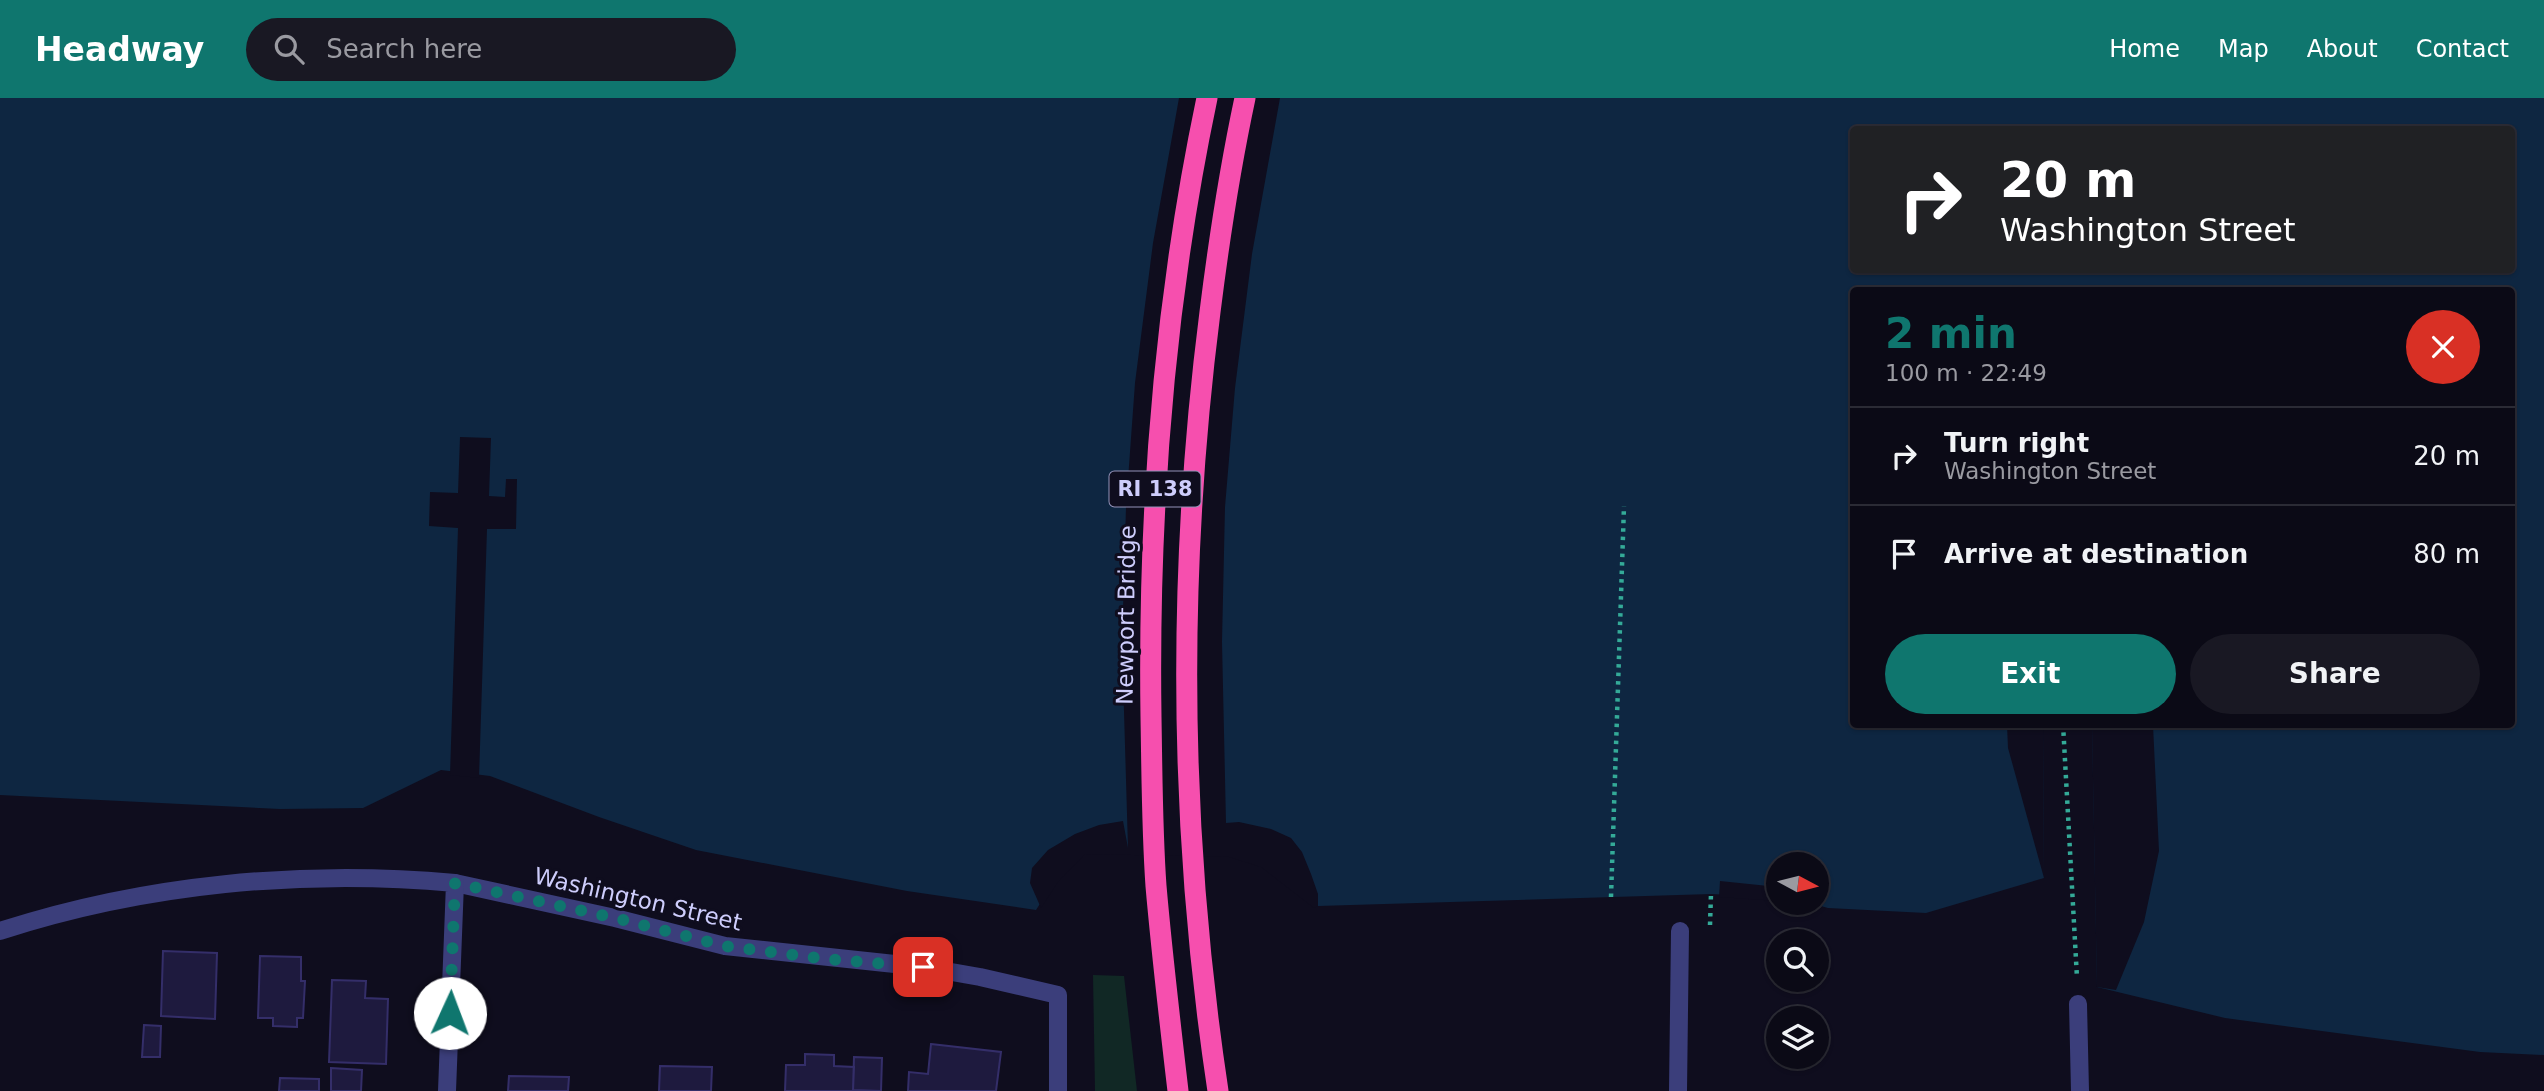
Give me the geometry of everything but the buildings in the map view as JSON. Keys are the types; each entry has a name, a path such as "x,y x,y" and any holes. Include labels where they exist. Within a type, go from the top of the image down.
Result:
{"highway":[{"name":"Newport Bridge","path":"1178,1091 1156,884 1150,643 1153,509 1163,386 1180,247 1207,98"},
{"name":"RI 138","path":"1218,1091 1204,996 1193,879 1187,639 1192,500 1202,380 1218,248 1245,98"}],"street":[{"name":"Washington Street","path":"0,931 142,895 260,881 332,877 455,883 615,918 725,946 826,959 923,967 1058,995 1058,1091"},
{"path":"447,1091 455,883"},
{"path":"1678,1091 1680,931"},
{"path":"2078,1004 2080,1091"}],"path":[{"path":"1611,897 1624,506"},
{"path":"2063,728 2078,1004"},
{"path":"1709,931 1711,894"}],"green space":[{"path":"1093,975 1124,976 1137,1091 1095,1091"}],"water":[{"path":"0,98 2544,98 2544,1055 2480,1052 2225,1018 2097,987 2092,728 2515,728 2515,287 1850,287 1850,728 2043,728 2044,878 1926,913 1829,908 1829,852 1766,852 1766,896 1711,894 1318,906 1262,864 1229,853 1084,851 1055,880 1036,910 907,891 696,850 490,776 441,770 363,808 280,809 0,795"}],"pier":[{"path":"1179,98 1280,98 1252,254 1235,388 1225,507 1222,642 1226,823 1239,822 1271,829 1291,838 1302,852 1311,874 1318,894 1318,906 1314,908 1261,867 1229,857 1085,854 1058,882 1041,908 1030,883 1032,868 1048,850 1075,834 1099,825 1123,821 1128,848 1122,643 1126,507 1135,383 1153,243"},
{"path":"460,437 491,438 489,496 505,497 506,479 517,479 516,529 487,529 479,778 450,775 458,528 429,526 430,492 458,493"},
{"path":"2007,728 2043,728 2044,878 2008,748"},
{"path":"2092,728 2153,728 2159,851 2144,922 2116,990 2097,987"},
{"path":"1720,881 1766,886 1766,900 1719,897"}],"route":[{"path":"450,1013 455,883 615,918 725,946 826,959 923,967"}]}
